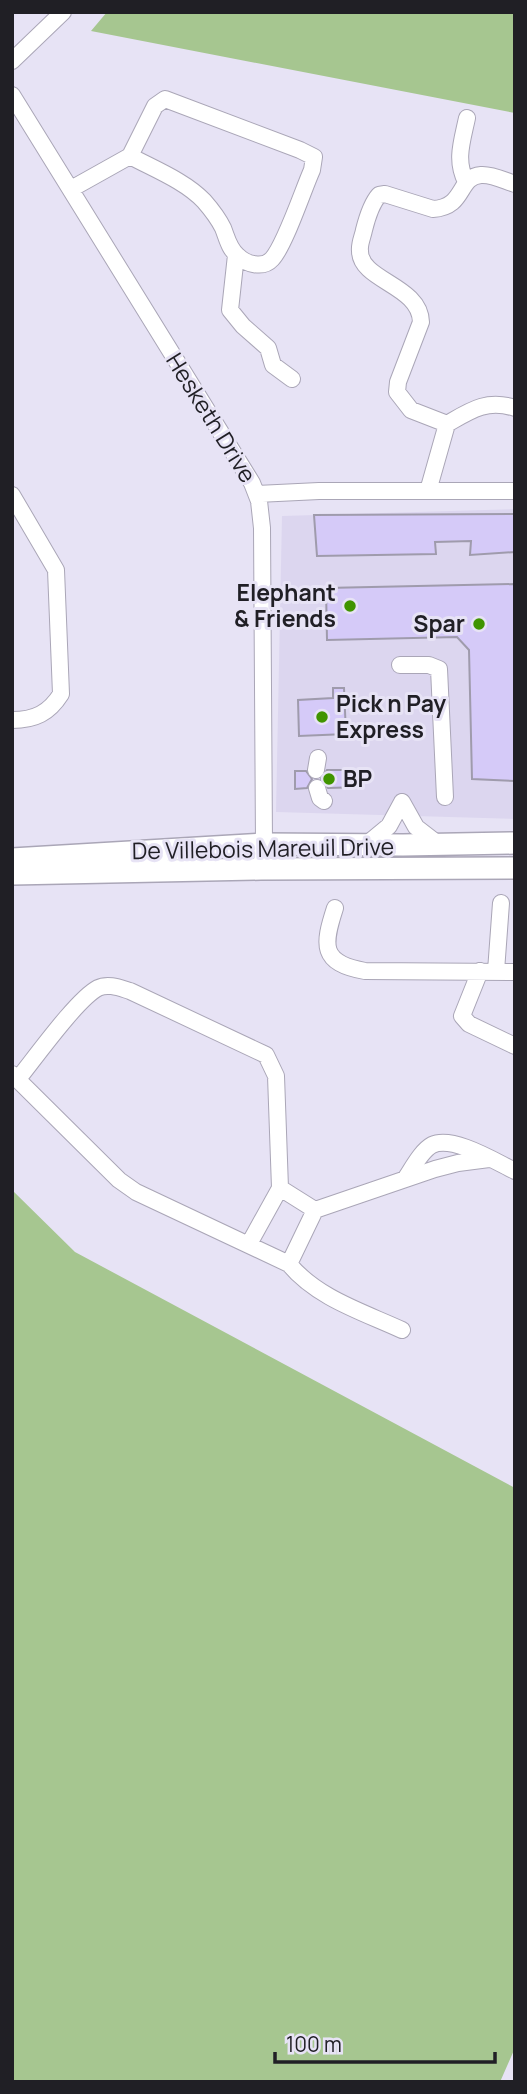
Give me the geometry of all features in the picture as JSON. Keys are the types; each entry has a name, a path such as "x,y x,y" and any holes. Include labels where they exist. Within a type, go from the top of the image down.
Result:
{"main road":[{"name":"De Villebois Mareuil Drive","path":"12,859 264,844 515,843"},
{"name":"De Villebois Mareuil Drive","path":"12,874 515,868"}],"street":[{"path":"12,61 63,12"},
{"name":"Hesketh Drive","path":"12,94 257,494 262,528 264,844 261,869"},
{"path":"71,189 130,156 155,106 165,99 314,157 312,170 278,249 271,261 254,264 236,255 215,215 195,193 130,156"},
{"path":"466,182 458,159 467,118"},
{"path":"515,184 481,175 466,182 454,202 433,209 385,194 379,195 372,206 359,250 361,258 371,270 419,309 421,322 398,382 397,392 411,410 447,424 491,403 515,408"},
{"path":"236,255 230,310 243,326 268,348 273,365 292,379"},
{"path":"428,491 447,424"},
{"path":"257,494 515,491"},
{"path":"12,495 57,570 61,694 52,708 38,716 12,720"},
{"path":"400,665 429,665 439,669 445,797"},
{"path":"366,845 389,825 402,802 416,827 438,845"},
{"path":"501,903 488,971 462,1016 469,1024 515,1046"},
{"path":"335,908 326,943 330,956 343,964 365,971 515,972"},
{"path":"249,1244 280,1188 276,1076 265,1055 130,991 100,987 15,1076 119,1180 152,1201 289,1265 299,1277 317,1290 402,1331"},
{"path":"405,1179 426,1150 441,1143 466,1148 515,1171"},
{"path":"289,1265 315,1210 458,1163 489,1159"},
{"path":"280,1188 315,1210"}],"shaded area":[{"path":"515,509 515,819 276,812 282,516"}],"green space":[{"path":"107,12 515,12 515,113 91,31"},
{"path":"12,1190 75,1252 515,1488 515,2048 500,2082 12,2082"}],"building":[{"path":"514,514 515,552 470,555 471,541 435,542 436,554 317,556 314,515"},
{"path":"515,584 515,781 472,779 469,650 457,637 327,640 326,588"},
{"name":"Pick n Pay Express","path":"333,688 344,688 346,734 299,736 298,700 333,698"},
{"path":"327,770 360,770 361,787 328,788 321,779"},
{"path":"295,771 306,771 312,779 307,788 295,789"}],"place":[{"name":"Elephant & Friends","path":"350,606"},
{"name":"Spar","path":"479,624"},
{"name":"Pick n Pay Express","path":"322,717"},
{"name":"BP","path":"329,779"}]}
